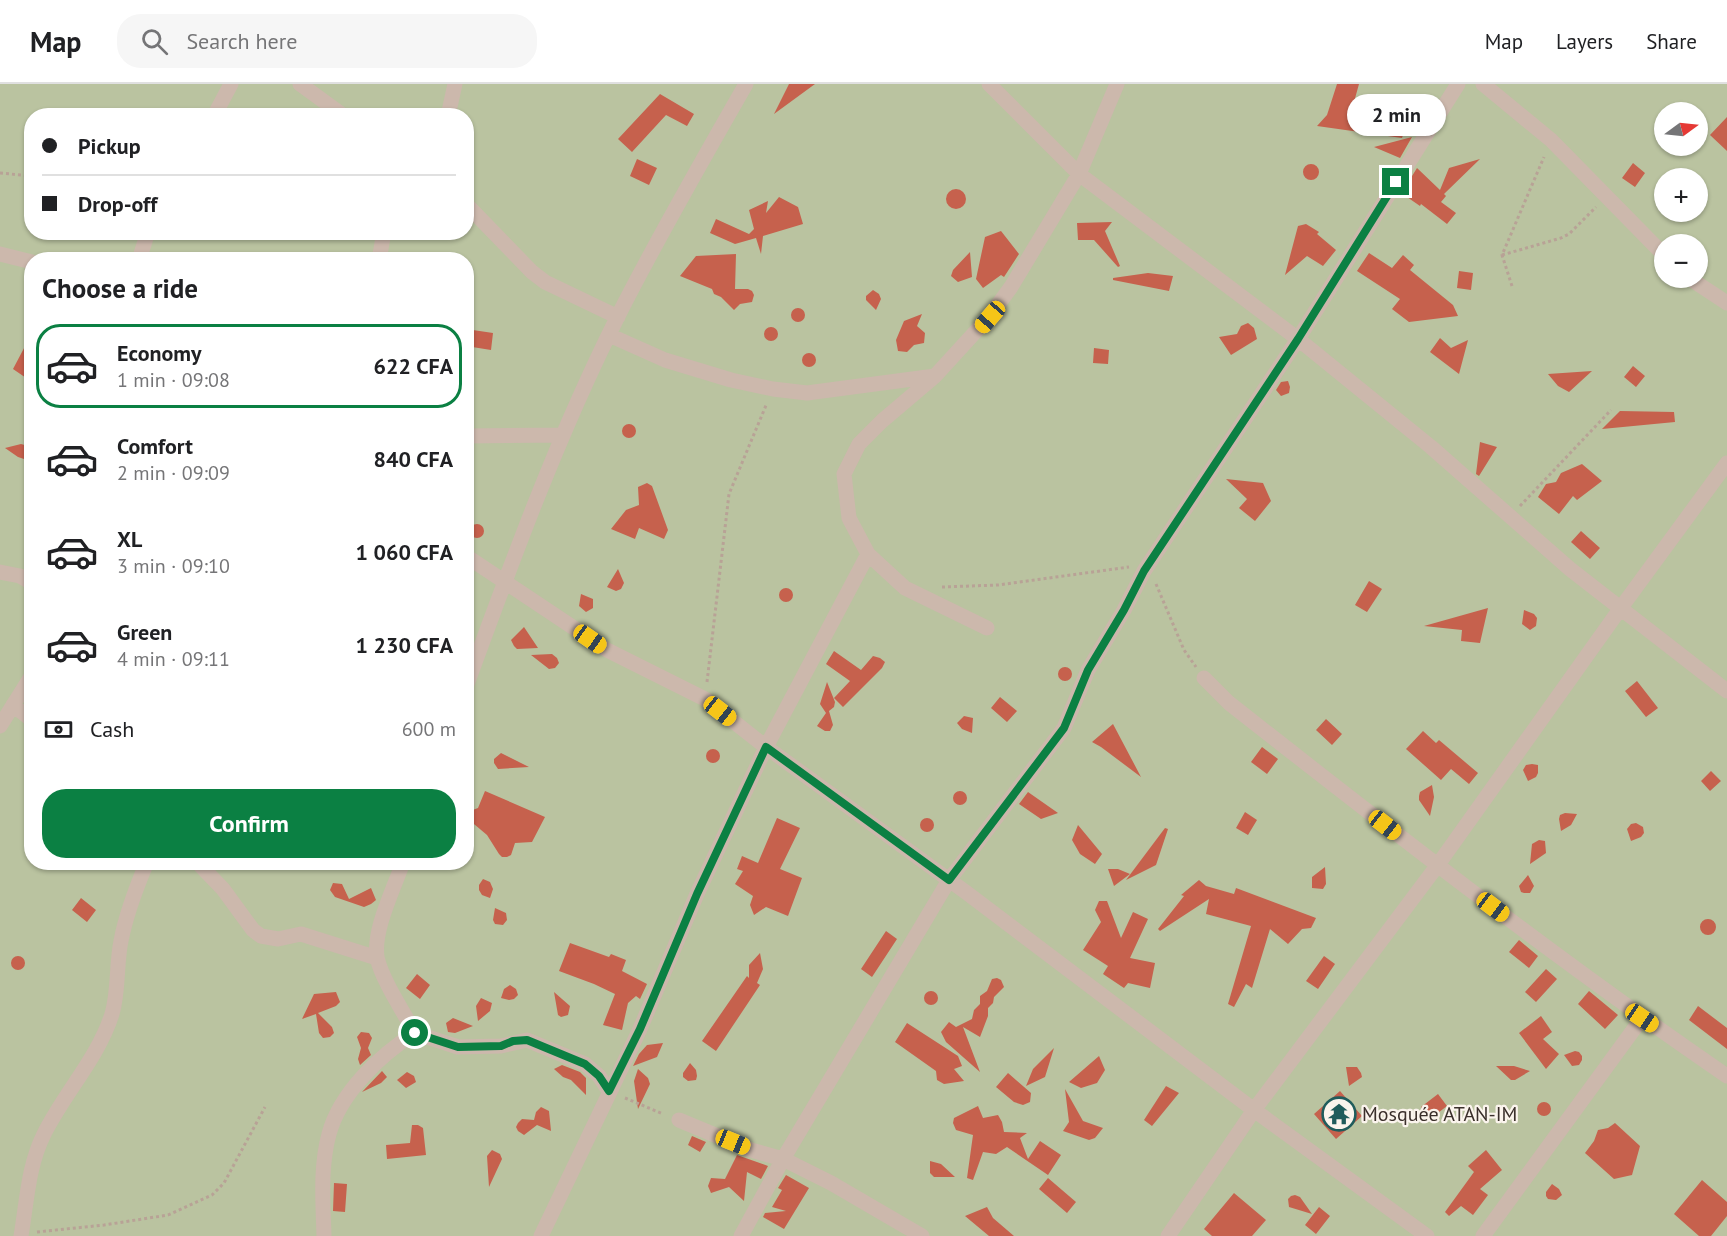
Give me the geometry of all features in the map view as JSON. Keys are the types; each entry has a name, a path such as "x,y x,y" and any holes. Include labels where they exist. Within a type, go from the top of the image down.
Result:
{"street":[{"path":"218,108 231,84"},
{"path":"300,84 333,108"},
{"path":"450,108 455,84"},
{"path":"474,665 562,435 618,317 667,224 746,84"},
{"path":"989,84 1079,174 1298,339 1431,447 1570,569 1727,692"},
{"path":"987,628 905,588 868,554 849,518 844,474 859,444 882,421 936,376 990,317 1011,287 1079,174 1117,84"},
{"path":"741,1236 783,1159 949,880 1064,728 1088,670 1144,571 1298,339 1458,84"},
{"path":"1483,84 1551,140 1654,245"},
{"path":"474,212 538,277 618,317"},
{"path":"0,254 24,260"},
{"path":"1704,288 1727,303"},
{"path":"609,335 665,360 731,380 773,389 807,393 936,376"},
{"path":"474,436 562,435"},
{"path":"1168,1236 1254,1110 1437,866 1727,463"},
{"path":"541,1236 640,1029 697,894 766,747 868,554"},
{"path":"474,561 607,650 705,699 766,747 949,880 1254,1110 1427,1236"},
{"path":"0,572 24,578"},
{"path":"1204,678 1228,703 1437,866 1642,1018 1727,1076"},
{"path":"0,726 24,688"},
{"path":"13,705 24,714"},
{"path":"21,1235 32,1161 45,1133 101,1042 112,1012 121,939 134,892 144,870"},
{"path":"204,870 223,890 253,930 261,936 278,939 301,934 377,958"},
{"path":"400,870 377,936 377,958 384,976 415,1033 458,1047 501,1046 513,1041 527,1040 585,1064 599,1076 609,1091"},
{"path":"1483,1236 1642,1018"},
{"path":"324,1236 322,1176 329,1134 336,1116 360,1077 399,1043 415,1033"},
{"path":"679,1120 751,1150 783,1159 831,1183 922,1236"}],"path":[{"path":"1512,286 1502,255 1551,140"},
{"path":"0,174 24,176"},
{"path":"1502,255 1569,234 1606,197"},
{"path":"705,699 729,494 773,389"},
{"path":"1510,516 1611,410"},
{"path":"940,587 998,585 1137,567 1150,575 1184,651 1204,678"},
{"path":"609,1091 679,1120"},
{"path":"21,1235 168,1215 212,1196 224,1183 265,1107"}],"green space":[{"path":"0,84 1727,84 1727,1236 0,1236"}],"building":[{"path":"789,84 815,84 774,114"},
{"path":"1337,84 1359,84 1354,102 1381,111 1382,107 1409,117 1402,138 1317,126 1327,115"},
{"path":"660,94 694,114 687,126 666,115 632,152 618,139"},
{"path":"1727,117 1727,151 1710,135"},
{"path":"1412,137 1400,158 1374,147"},
{"path":"637,159 657,168 649,185 630,176"},
{"path":"1480,159 1444,194 1446,196 1441,202 1456,213 1447,224 1421,204 1420,206 1407,197 1409,193 1404,189 1417,168 1440,190 1449,168"},
{"path":"1633,163 1645,173 1635,187 1622,178"},
{"path":"1311,164 1319,172 1311,180 1303,172"},
{"path":"956,189 963,192 966,199 963,206 956,209 949,206 946,199 949,192"},
{"path":"779,197 798,207 803,224 763,236 761,254 756,238 735,244 710,233 716,219 749,234 754,229 749,210 768,201 766,213"},
{"path":"1112,222 1105,231 1120,266 1118,267 1094,240 1078,240 1077,223"},
{"path":"1306,224 1319,232 1317,234 1336,250 1323,266 1307,256 1285,275 1298,226"},
{"path":"1001,231 1019,254 1004,277 1001,275 983,288 976,279 985,237"},
{"path":"970,252 972,277 958,282 951,276 953,270"},
{"path":"1369,253 1392,268 1403,255 1414,265 1410,270 1453,305 1458,316 1409,322 1392,309 1400,299 1357,271"},
{"path":"736,254 735,289 748,289 754,295 752,302 740,304 734,310 721,297 714,294 712,289 680,276 696,256"},
{"path":"1459,271 1473,273 1471,290 1457,288"},
{"path":"1148,273 1173,276 1169,291 1113,280 1113,278"},
{"path":"873,290 879,294 881,299 876,310 866,300 866,296"},
{"path":"795,308 801,308 805,315 801,322 795,322 791,318 791,312"},
{"path":"922,314 917,326 925,333 924,343 914,345 907,352 898,351 896,340 904,321"},
{"path":"1248,323 1254,328 1257,339 1231,355 1219,337 1237,334 1241,326"},
{"path":"768,327 774,327 778,334 774,341 768,341 764,337 764,331"},
{"path":"474,330 493,333 491,350 474,347"},
{"path":"1440,338 1451,348 1468,340 1459,374 1430,352"},
{"path":"24,348 24,377 13,369"},
{"path":"1094,348 1109,350 1108,364 1093,363"},
{"path":"806,353 812,353 816,360 812,367 806,367 802,363 802,357"},
{"path":"1633,366 1645,376 1636,387 1624,377"},
{"path":"1592,371 1569,392 1558,386 1548,374"},
{"path":"1288,381 1289,393 1281,396 1276,390 1281,382"},
{"path":"1620,411 1674,412 1675,422 1602,429"},
{"path":"626,424 632,424 636,431 632,438 626,438 622,434 622,428"},
{"path":"1480,442 1497,447 1479,476 1476,474"},
{"path":"24,445 24,459 18,457 5,448"},
{"path":"1582,464 1602,481 1577,500 1573,496 1559,514 1538,497 1546,484 1556,482 1561,473"},
{"path":"1226,479 1263,483 1271,501 1255,521 1239,508 1247,499"},
{"path":"647,483 652,486 668,530 664,539 639,528 635,539 611,529 626,510 639,505 638,487"},
{"path":"474,524 480,524 484,528 484,534 480,538 474,538"},
{"path":"1581,531 1600,548 1590,559 1571,542"},
{"path":"618,569 624,583 621,589 616,591 607,587"},
{"path":"1369,581 1382,589 1367,612 1355,605"},
{"path":"783,588 789,588 793,595 789,602 783,602 779,598 779,592"},
{"path":"581,594 593,599 593,608 586,612 579,606"},
{"path":"1488,608 1480,643 1461,641 1462,630 1424,626"},
{"path":"1524,610 1534,614 1537,618 1536,626 1530,630 1522,624"},
{"path":"524,627 538,648 517,649 514,646 511,640"},
{"path":"834,651 861,670 873,656 885,662 882,668 843,707 834,698 850,681 826,664"},
{"path":"552,654 559,663 555,668 549,669 531,655"},
{"path":"1062,667 1068,667 1072,674 1068,681 1062,681 1058,677 1058,671"},
{"path":"1637,681 1658,708 1646,717 1625,691"},
{"path":"827,682 835,702 834,707 829,711 833,725 830,731 817,726 826,713 820,704"},
{"path":"1000,697 1017,711 1007,722 991,708"},
{"path":"964,716 973,718 972,733 962,729 957,723"},
{"path":"1326,719 1342,734 1332,745 1316,730"},
{"path":"1113,724 1141,777 1092,742"},
{"path":"1423,731 1436,743 1439,740 1478,773 1469,784 1451,769 1441,780 1406,749"},
{"path":"1262,747 1278,759 1267,774 1251,762"},
{"path":"710,749 716,749 720,756 716,763 710,763 706,759 706,753"},
{"path":"501,753 529,767 498,769 494,759"},
{"path":"1526,765 1538,765 1538,773 1536,777 1528,781 1523,770"},
{"path":"1711,771 1721,781 1710,791 1701,781"},
{"path":"1432,785 1434,797 1430,816 1419,800 1419,796 1420,792"},
{"path":"485,791 545,817 532,842 515,843 511,855 502,857 487,835 474,824 474,810 478,808"},
{"path":"957,791 963,791 967,798 963,805 957,805 953,801 953,795"},
{"path":"1028,792 1058,813 1041,819 1019,804"},
{"path":"1245,812 1257,820 1248,835 1236,828"},
{"path":"1577,814 1571,825 1561,831 1559,819 1560,815"},
{"path":"777,818 800,828 780,869 802,878 788,916 766,907 754,915 750,905 753,896 735,884 743,871 737,869 742,856 758,863"},
{"path":"924,818 930,818 934,825 930,832 924,832 920,828 920,822"},
{"path":"1636,823 1643,827 1644,833 1641,837 1631,841 1627,829 1631,824"},
{"path":"1078,825 1102,854 1095,864 1080,854 1072,840"},
{"path":"1165,828 1168,829 1156,865 1126,880"},
{"path":"1539,840 1545,841 1546,853 1530,864 1532,844"},
{"path":"1325,867 1326,884 1323,889 1312,888 1312,877"},
{"path":"1108,869 1118,869 1130,874 1114,886"},
{"path":"1528,875 1534,886 1530,893 1524,893 1521,892 1519,886"},
{"path":"483,879 490,882 493,889 490,898 482,895 479,890"},
{"path":"1199,880 1206,886 1234,894 1236,888 1316,918 1311,928 1302,929 1288,944 1270,929 1252,988 1246,984 1234,1007 1228,1004 1251,926 1206,914 1209,899 1160,931 1158,929 1184,896 1181,895"},
{"path":"333,883 342,884 349,899 371,888 376,900 364,907 335,897 330,890"},
{"path":"81,898 96,910 87,922 72,910"},
{"path":"1099,901 1107,901 1121,938 1133,912 1148,919 1130,958 1155,963 1150,988 1128,983 1124,988 1103,974 1108,966 1083,950 1101,922 1095,910"},
{"path":"495,908 506,913 507,920 503,925 495,924 493,920"},
{"path":"1708,919 1716,927 1708,935 1700,927"},
{"path":"886,931 897,939 872,977 861,969"},
{"path":"1519,940 1538,956 1529,968 1509,952"},
{"path":"570,943 609,957 611,954 626,960 622,971 647,984 640,999 636,996 628,1003 622,1030 603,1025 615,994 559,971"},
{"path":"760,953 763,969 757,983 760,985 716,1051 702,1041 747,976 749,978 749,965"},
{"path":"15,956 21,956 25,963 21,970 15,970 11,966 11,960"},
{"path":"1324,956 1335,964 1318,989 1306,981"},
{"path":"1546,969 1557,979 1536,1002 1525,992"},
{"path":"417,974 430,985 420,999 406,988"},
{"path":"992,979 1001,980 1004,987 994,997 993,1003 988,1008 988,1016 980,1037 963,1027 980,1072 946,1042 941,1032 949,1022 956,1027 972,1019 974,1010 980,1004 980,996 987,991"},
{"path":"510,985 516,989 518,995 509,1000 501,998 504,989"},
{"path":"928,991 934,991 938,998 934,1005 928,1005 924,1001 924,995"},
{"path":"1589,991 1618,1015 1605,1029 1578,1004"},
{"path":"336,992 340,1002 318,1013 332,1027 334,1033 330,1037 323,1038 319,1033 316,1014 302,1019 314,994"},
{"path":"554,992 570,1006 568,1015 561,1017 558,1015"},
{"path":"481,998 492,1003 490,1011 478,1021 476,1006"},
{"path":"1698,1006 1727,1028 1727,1049 1689,1020"},
{"path":"1541,1016 1552,1032 1543,1039 1559,1054 1546,1069 1519,1033"},
{"path":"453,1018 473,1026 455,1033 448,1032 446,1023"},
{"path":"907,1023 958,1056 962,1066 954,1069 964,1081 944,1084 937,1080 936,1071 895,1042"},
{"path":"361,1032 369,1033 372,1038 368,1048 371,1055 360,1065 358,1059 361,1048 357,1037"},
{"path":"663,1043 657,1057 633,1066 647,1045"},
{"path":"1054,1048 1045,1077 1026,1086 1033,1069"},
{"path":"1579,1052 1582,1060 1579,1065 1572,1066 1564,1055"},
{"path":"1099,1056 1105,1070 1097,1083 1081,1088 1069,1082"},
{"path":"690,1063 696,1070 697,1076 696,1080 688,1081 683,1077 683,1073"},
{"path":"562,1065 580,1072 586,1078 586,1095 571,1080 563,1077 554,1069"},
{"path":"1496,1066 1514,1066 1530,1071 1511,1080"},
{"path":"1346,1067 1357,1067 1362,1077 1349,1086"},
{"path":"638,1069 648,1078 650,1084 638,1109 634,1081"},
{"path":"382,1071 387,1077 381,1083 362,1092"},
{"path":"407,1072 414,1076 416,1082 406,1088 397,1080"},
{"path":"1008,1073 1031,1093 1030,1102 1023,1105 1014,1102 996,1087"},
{"path":"1166,1086 1179,1093 1152,1126 1144,1120"},
{"path":"1065,1089 1083,1121 1103,1128 1095,1138 1089,1140 1063,1131 1069,1122"},
{"path":"1340,1091 1362,1116 1336,1139 1314,1114"},
{"path":"1438,1094 1447,1106 1430,1119 1421,1107"},
{"path":"1541,1102 1547,1102 1551,1109 1547,1116 1541,1116 1537,1112 1537,1106"},
{"path":"978,1106 983,1118 998,1115 1004,1132 1027,1133 1020,1138 1028,1159 1040,1141 1061,1155 1048,1175 1007,1147 996,1154 983,1152 973,1180 967,1178 973,1135 956,1130 953,1123 954,1118"},
{"path":"541,1107 549,1111 551,1131 537,1125 524,1135 518,1131 516,1127 518,1123 522,1119 534,1120 536,1112"},
{"path":"1615,1123 1640,1146 1632,1175 1614,1179 1585,1153 1594,1141 1598,1130 1608,1128"},
{"path":"412,1125 423,1128 426,1155 387,1159 386,1145 410,1143"},
{"path":"692,1136 706,1142 700,1152 688,1145"},
{"path":"492,1150 500,1154 502,1159 489,1187 487,1156"},
{"path":"1486,1150 1502,1170 1480,1189 1488,1195 1473,1215 1461,1206 1449,1216 1445,1212 1474,1172 1468,1166"},
{"path":"737,1155 768,1166 761,1179 747,1172 744,1201 729,1187 711,1193 708,1186 711,1178 725,1179"},
{"path":"930,1161 941,1164 955,1177 934,1177 930,1173"},
{"path":"786,1175 809,1188 784,1229 763,1217 765,1213 786,1211 772,1207 782,1190 778,1188"},
{"path":"1048,1178 1076,1202 1067,1213 1039,1189"},
{"path":"1702,1180 1727,1202 1727,1216 1711,1236 1699,1236 1674,1214"},
{"path":"334,1183 347,1184 345,1212 333,1211"},
{"path":"1552,1184 1559,1189 1562,1195 1556,1200 1548,1199 1546,1196"},
{"path":"1234,1193 1266,1220 1252,1236 1212,1236 1204,1229"},
{"path":"1295,1195 1300,1197 1312,1214 1289,1207 1288,1199"},
{"path":"987,1207 993,1218 1014,1236 989,1236 965,1216"},
{"path":"1319,1207 1330,1216 1316,1234 1305,1225"}],"place":[{"name":"Mosquée ATAN-IM","path":"1339,1114"}],"route":[{"path":"415,1033 458,1047 501,1046 513,1041 527,1040 585,1064 599,1076 609,1091 640,1029 697,894 766,747 949,880 1064,728 1088,670 1144,571 1298,339 1396,182"}]}
